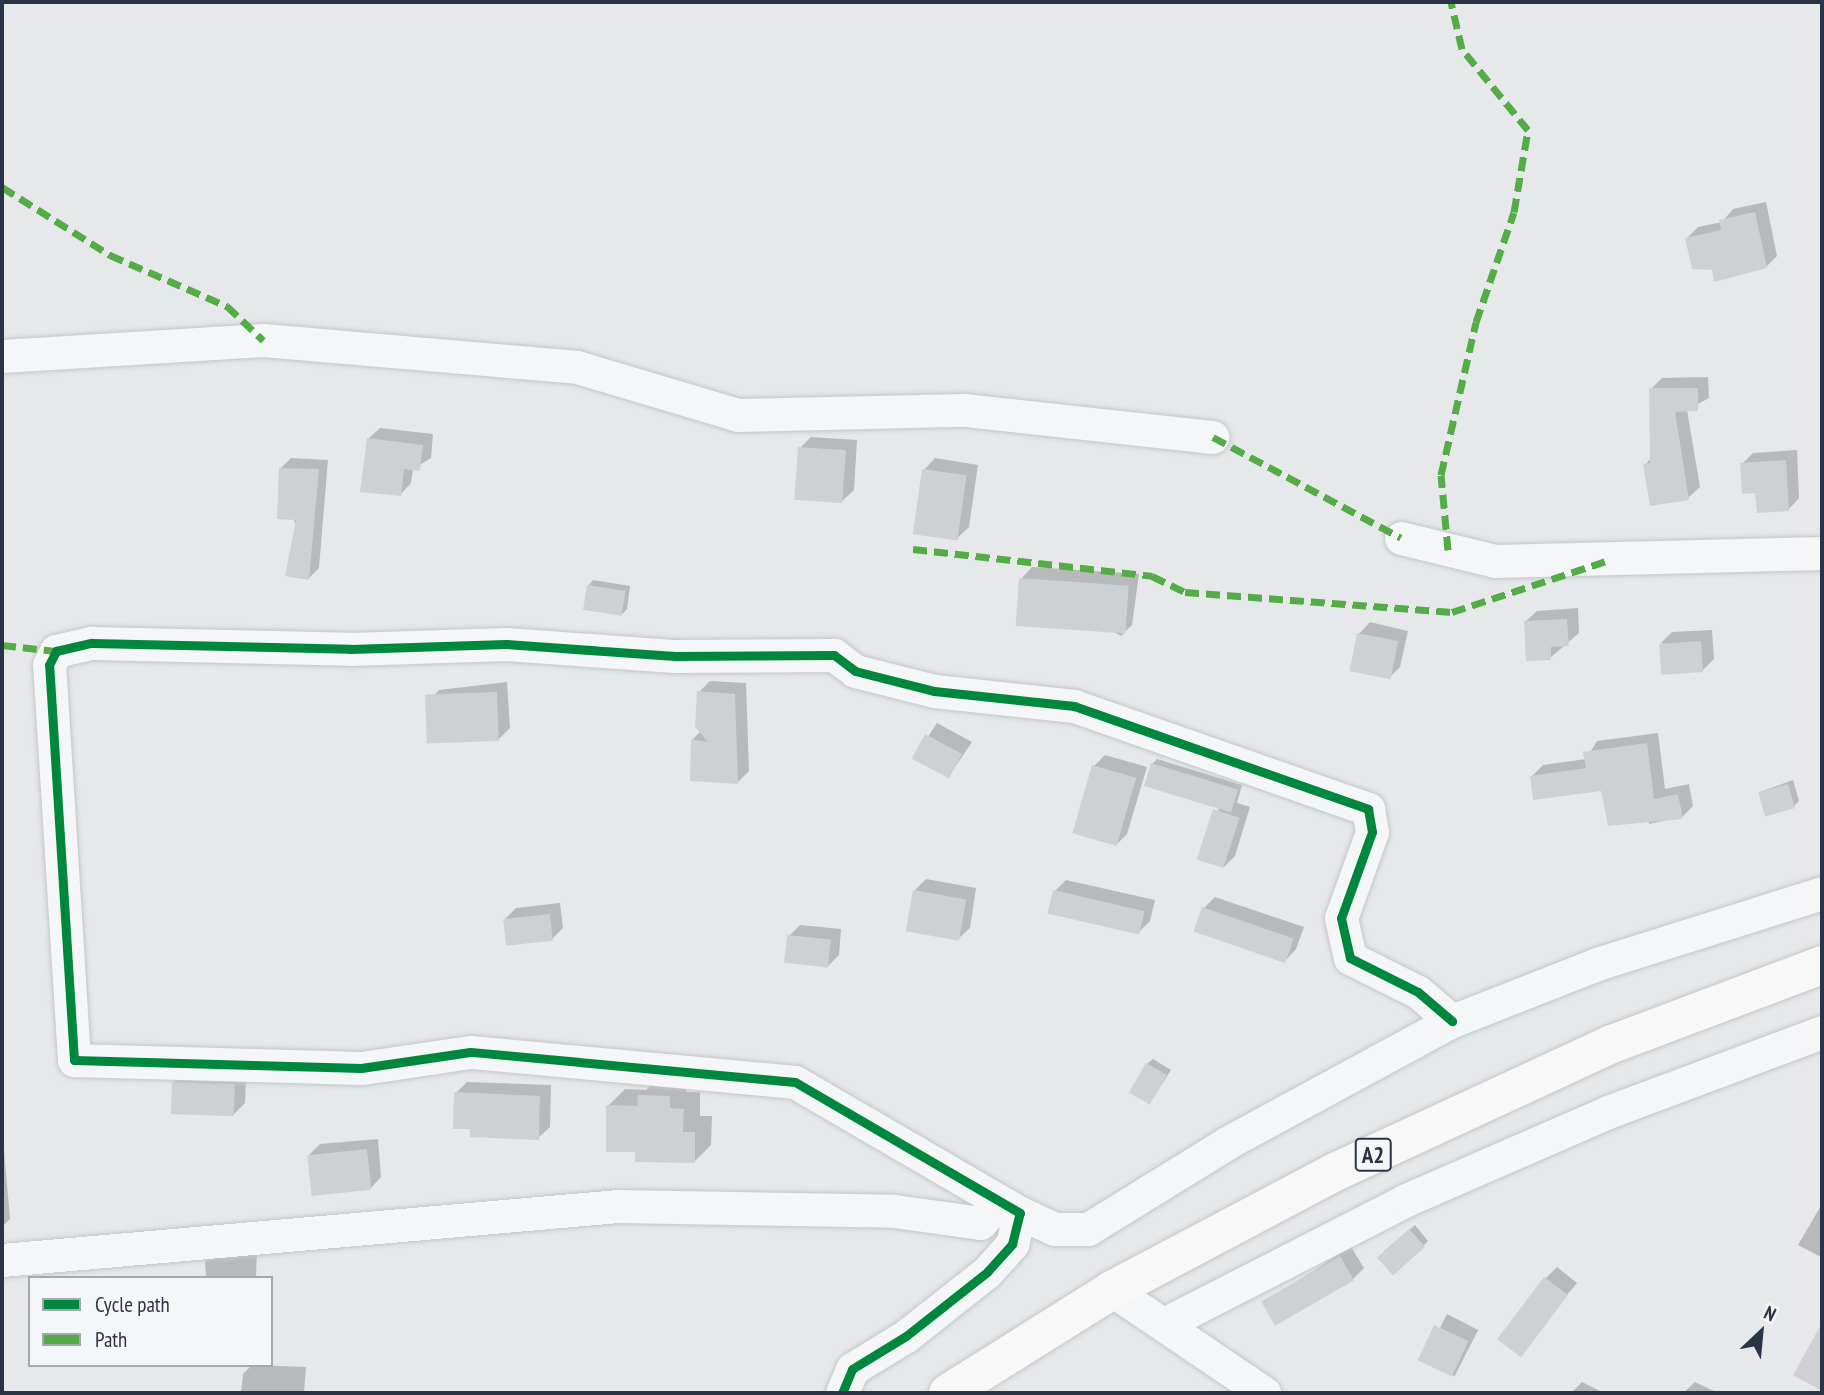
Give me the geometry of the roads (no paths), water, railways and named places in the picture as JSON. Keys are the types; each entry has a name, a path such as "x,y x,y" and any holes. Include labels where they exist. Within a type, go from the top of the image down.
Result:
{"main road":[{"name":"A2","path":"948,1393 1112,1290 1335,1172 1612,1044 1822,965"}],"street":[{"path":"2,356 263,340 577,367 738,415 964,410 1213,437"},
{"path":"1401,538 1495,561 1822,553"},
{"path":"1452,1021 1418,992 1350,958 1341,918 1372,832 1367,809 1074,706 934,691 855,671 834,655 675,656 506,644 350,649 92,643 55,651 49,665 74,1060 361,1068 470,1052 795,1082 1009,1209 1055,1230 1088,1229 1227,1143 1452,1021 1600,963 1822,893"},
{"path":"1164,1324 1418,1195 1608,1112 1822,1032"},
{"path":"2,1260 618,1206 894,1211 979,1223 1009,1209"},
{"path":"842,1393 852,1369 987,1272 1012,1244 1009,1209"},
{"path":"1112,1290 1264,1393"}]}
